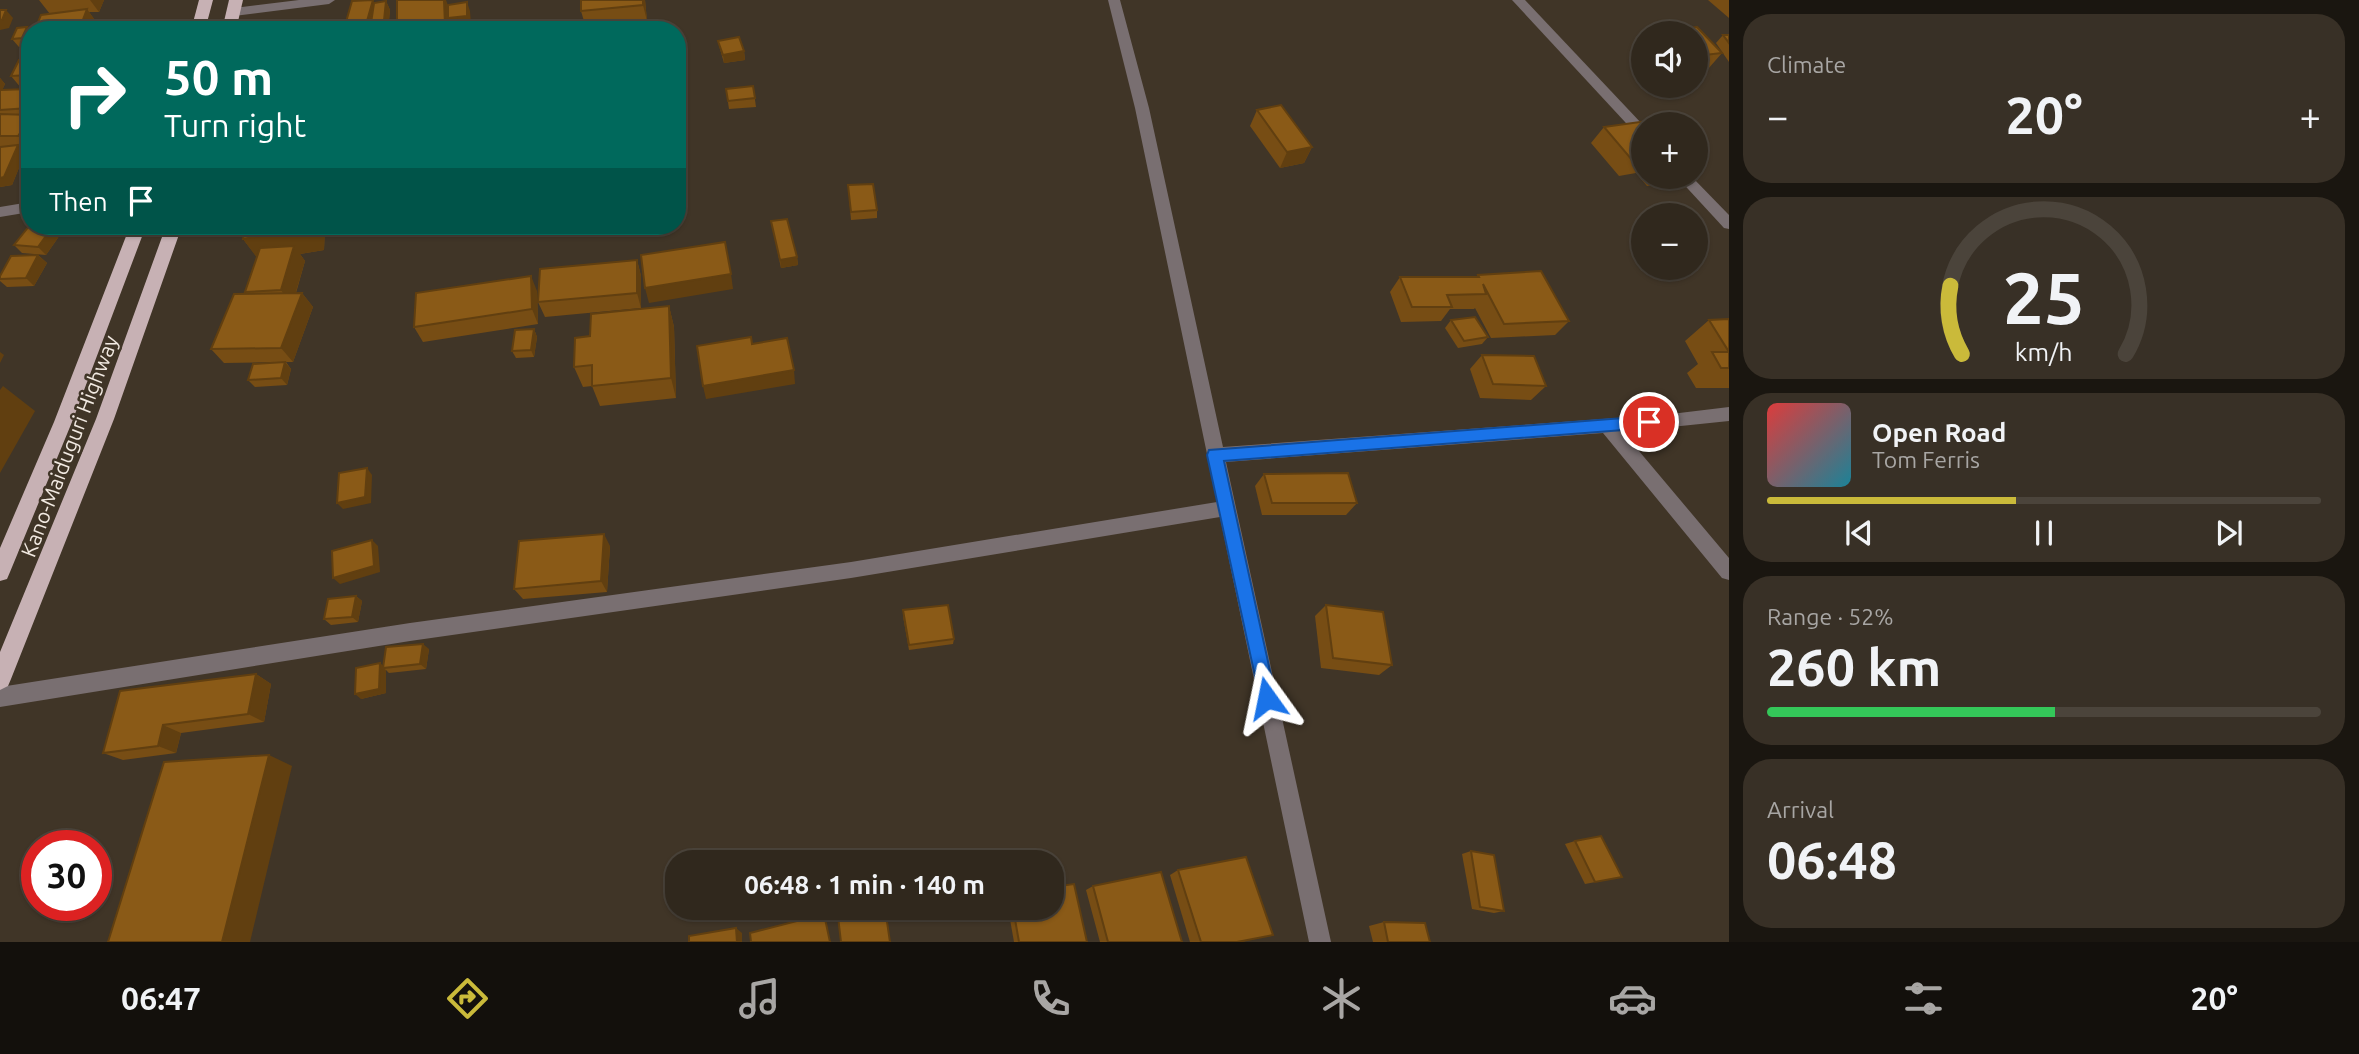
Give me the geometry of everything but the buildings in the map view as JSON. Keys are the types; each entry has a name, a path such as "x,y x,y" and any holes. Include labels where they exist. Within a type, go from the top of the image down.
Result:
{"highway":[{"path":"200,21 206,0"},
{"name":"Kano-Maiduguri Highway","path":"0,572 63,422 135,235"},
{"name":"Kano-Maiduguri Highway","path":"0,679 105,419 171,235"}],"street":[{"path":"235,6 329,0"},
{"path":"1114,0 1142,108 1320,942"},
{"path":"1518,0 1631,120"},
{"path":"1695,189 1729,224"},
{"path":"1215,455 1671,421 1729,414"},
{"path":"1606,424 1729,572"},
{"path":"0,697 410,632 851,570 1226,508"}],"lane":[{"path":"0,212 21,208"}],"route":[{"path":"1267,698 1215,455 1649,422"}]}
